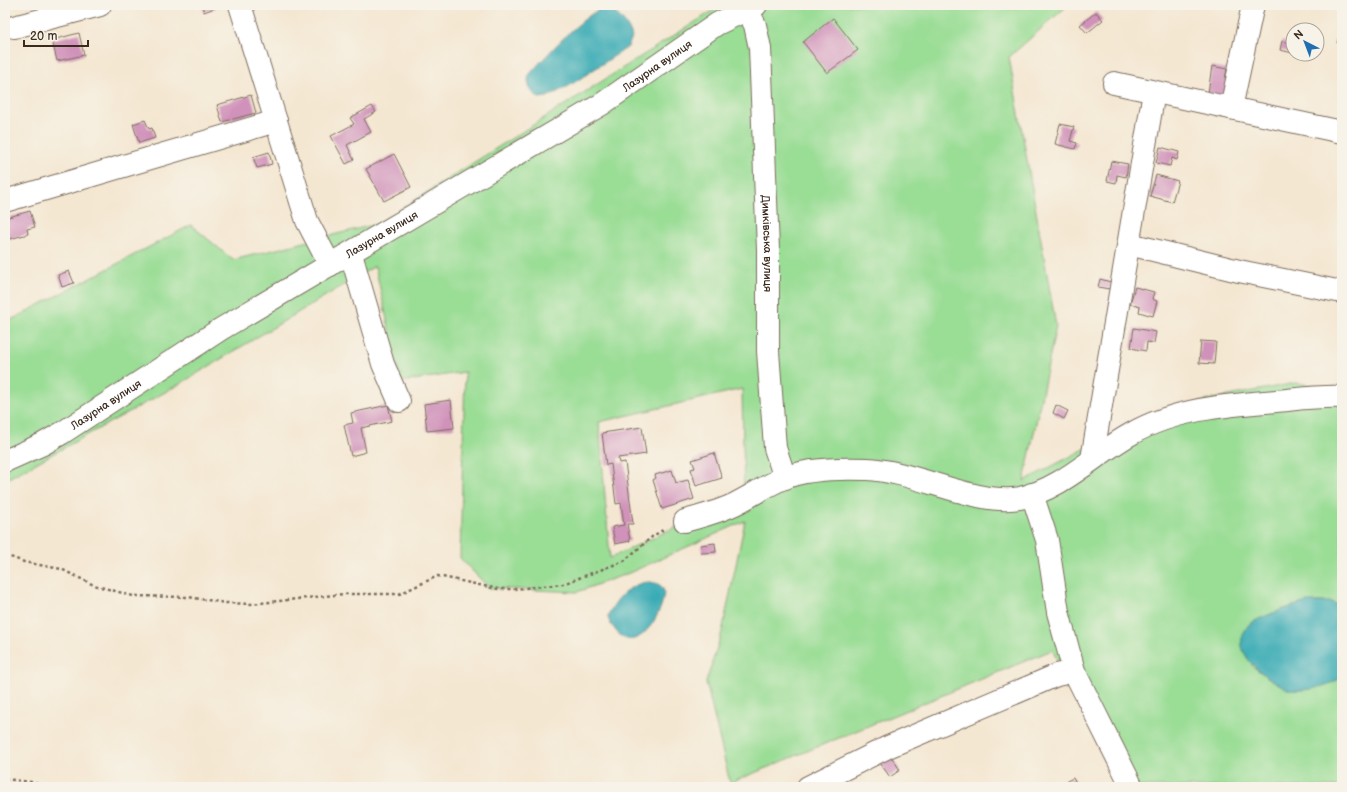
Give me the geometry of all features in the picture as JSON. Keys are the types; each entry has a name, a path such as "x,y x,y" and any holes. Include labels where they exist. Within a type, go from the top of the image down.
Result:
{"street":[{"path":"14,27 100,5"},
{"path":"1231,108 1253,5"},
{"path":"241,6 307,221 330,265"},
{"name":"Лазурна вулиця","path":"5,461 43,444 62,433 209,337 602,104 717,24 752,7"},
{"name":"Димківська вулиця","path":"752,7 760,55 768,250 768,351 776,448 785,478"},
{"path":"1114,83 1342,132"},
{"path":"1092,459 1154,92"},
{"path":"5,201 276,121"},
{"path":"1128,244 1239,271 1342,292"},
{"path":"351,254 383,364 399,401"},
{"path":"685,520 725,508 785,478 808,473 846,469 868,469 900,473 981,496 1014,499 1032,494 1055,484 1136,431 1187,413 1245,404 1342,397"},
{"path":"1032,494 1047,540 1058,612 1074,671 1132,787"},
{"path":"808,787 888,747 1057,675 1074,671"}],"path":[{"path":"5,555 24,562 65,570 94,585 133,596 188,596 226,603 251,604 344,594 400,594 438,576 498,589 515,589 563,584 624,561 658,532 685,520"},
{"path":"5,779 31,782 47,787"}],"green space":[{"path":"722,5 1068,5 1009,57 1056,326 1024,481 1145,417 1213,399 1295,383 1342,388 1342,606 1318,602 1306,603 1271,614 1248,625 1252,666 1267,677 1290,690 1338,680 1342,676 1342,787 1124,787 1052,650 730,783 706,682 722,632 745,521 629,573 577,592 489,588 460,558 465,372 401,382 375,266 178,385 5,480 5,323 191,225 233,260 377,224","holes":["742,389 744,495 610,558 599,422"]}],"water":[{"path":"605,8 618,15 628,28 632,37 628,47 569,86 547,97 539,98 536,96 528,82 529,75 577,26 597,11"},
{"path":"650,582 659,584 662,587 664,595 662,605 651,626 643,634 635,639 626,639 612,626 608,616 619,598 630,588"},
{"path":"1307,602 1331,602 1342,606 1342,676 1332,683 1318,688 1290,690 1270,679 1255,667 1248,659 1244,652 1242,643 1243,635 1248,626 1258,619"}],"building":[{"path":"202,5 219,5 220,6 204,12"},
{"path":"1096,12 1103,20 1087,33 1080,25"},
{"path":"833,18 858,50 827,73 803,42"},
{"path":"1342,26 1342,44 1337,43"},
{"path":"79,33 84,55 57,61 52,40"},
{"path":"1282,41 1285,42 1285,51 1280,50"},
{"path":"1212,66 1227,69 1225,79 1231,80 1225,96 1208,93"},
{"path":"251,95 256,113 222,122 217,105"},
{"path":"372,106 376,112 364,119 371,132 347,145 354,160 346,164 331,136 354,124 350,118"},
{"path":"145,120 149,129 152,128 155,138 139,143 133,124"},
{"path":"1060,124 1074,127 1070,141 1077,143 1075,149 1055,144"},
{"path":"1160,147 1179,152 1177,160 1172,158 1170,166 1156,163"},
{"path":"269,152 272,164 257,168 253,157"},
{"path":"394,154 411,187 384,201 366,169"},
{"path":"1111,161 1128,164 1126,177 1117,175 1116,183 1107,181"},
{"path":"1156,175 1178,181 1172,202 1150,196"},
{"path":"30,211 35,227 27,229 28,234 6,240 5,218"},
{"path":"69,271 74,283 62,287 58,275"},
{"path":"1100,279 1111,282 1109,289 1098,287"},
{"path":"1135,287 1154,292 1152,299 1157,301 1153,316 1139,312 1140,307 1130,304"},
{"path":"1134,328 1156,332 1154,343 1147,342 1146,351 1131,348"},
{"path":"1201,341 1216,342 1214,364 1199,363"},
{"path":"451,400 454,428 427,431 424,404"},
{"path":"388,405 392,421 361,428 366,452 351,456 344,425 353,423 351,413"},
{"path":"1056,405 1068,411 1064,419 1053,413"},
{"path":"642,427 646,454 618,458 619,463 625,462 633,524 627,524 630,541 615,544 612,527 624,525 621,503 616,504 611,464 606,465 602,433"},
{"path":"714,453 722,478 696,486 691,469 695,468 692,460"},
{"path":"672,470 676,483 688,480 694,499 662,509 653,480 656,478 655,475"},
{"path":"715,543 716,552 702,553 701,545"},
{"path":"891,756 900,770 890,777 880,763"},
{"path":"1073,778 1078,787 1055,787"}]}
